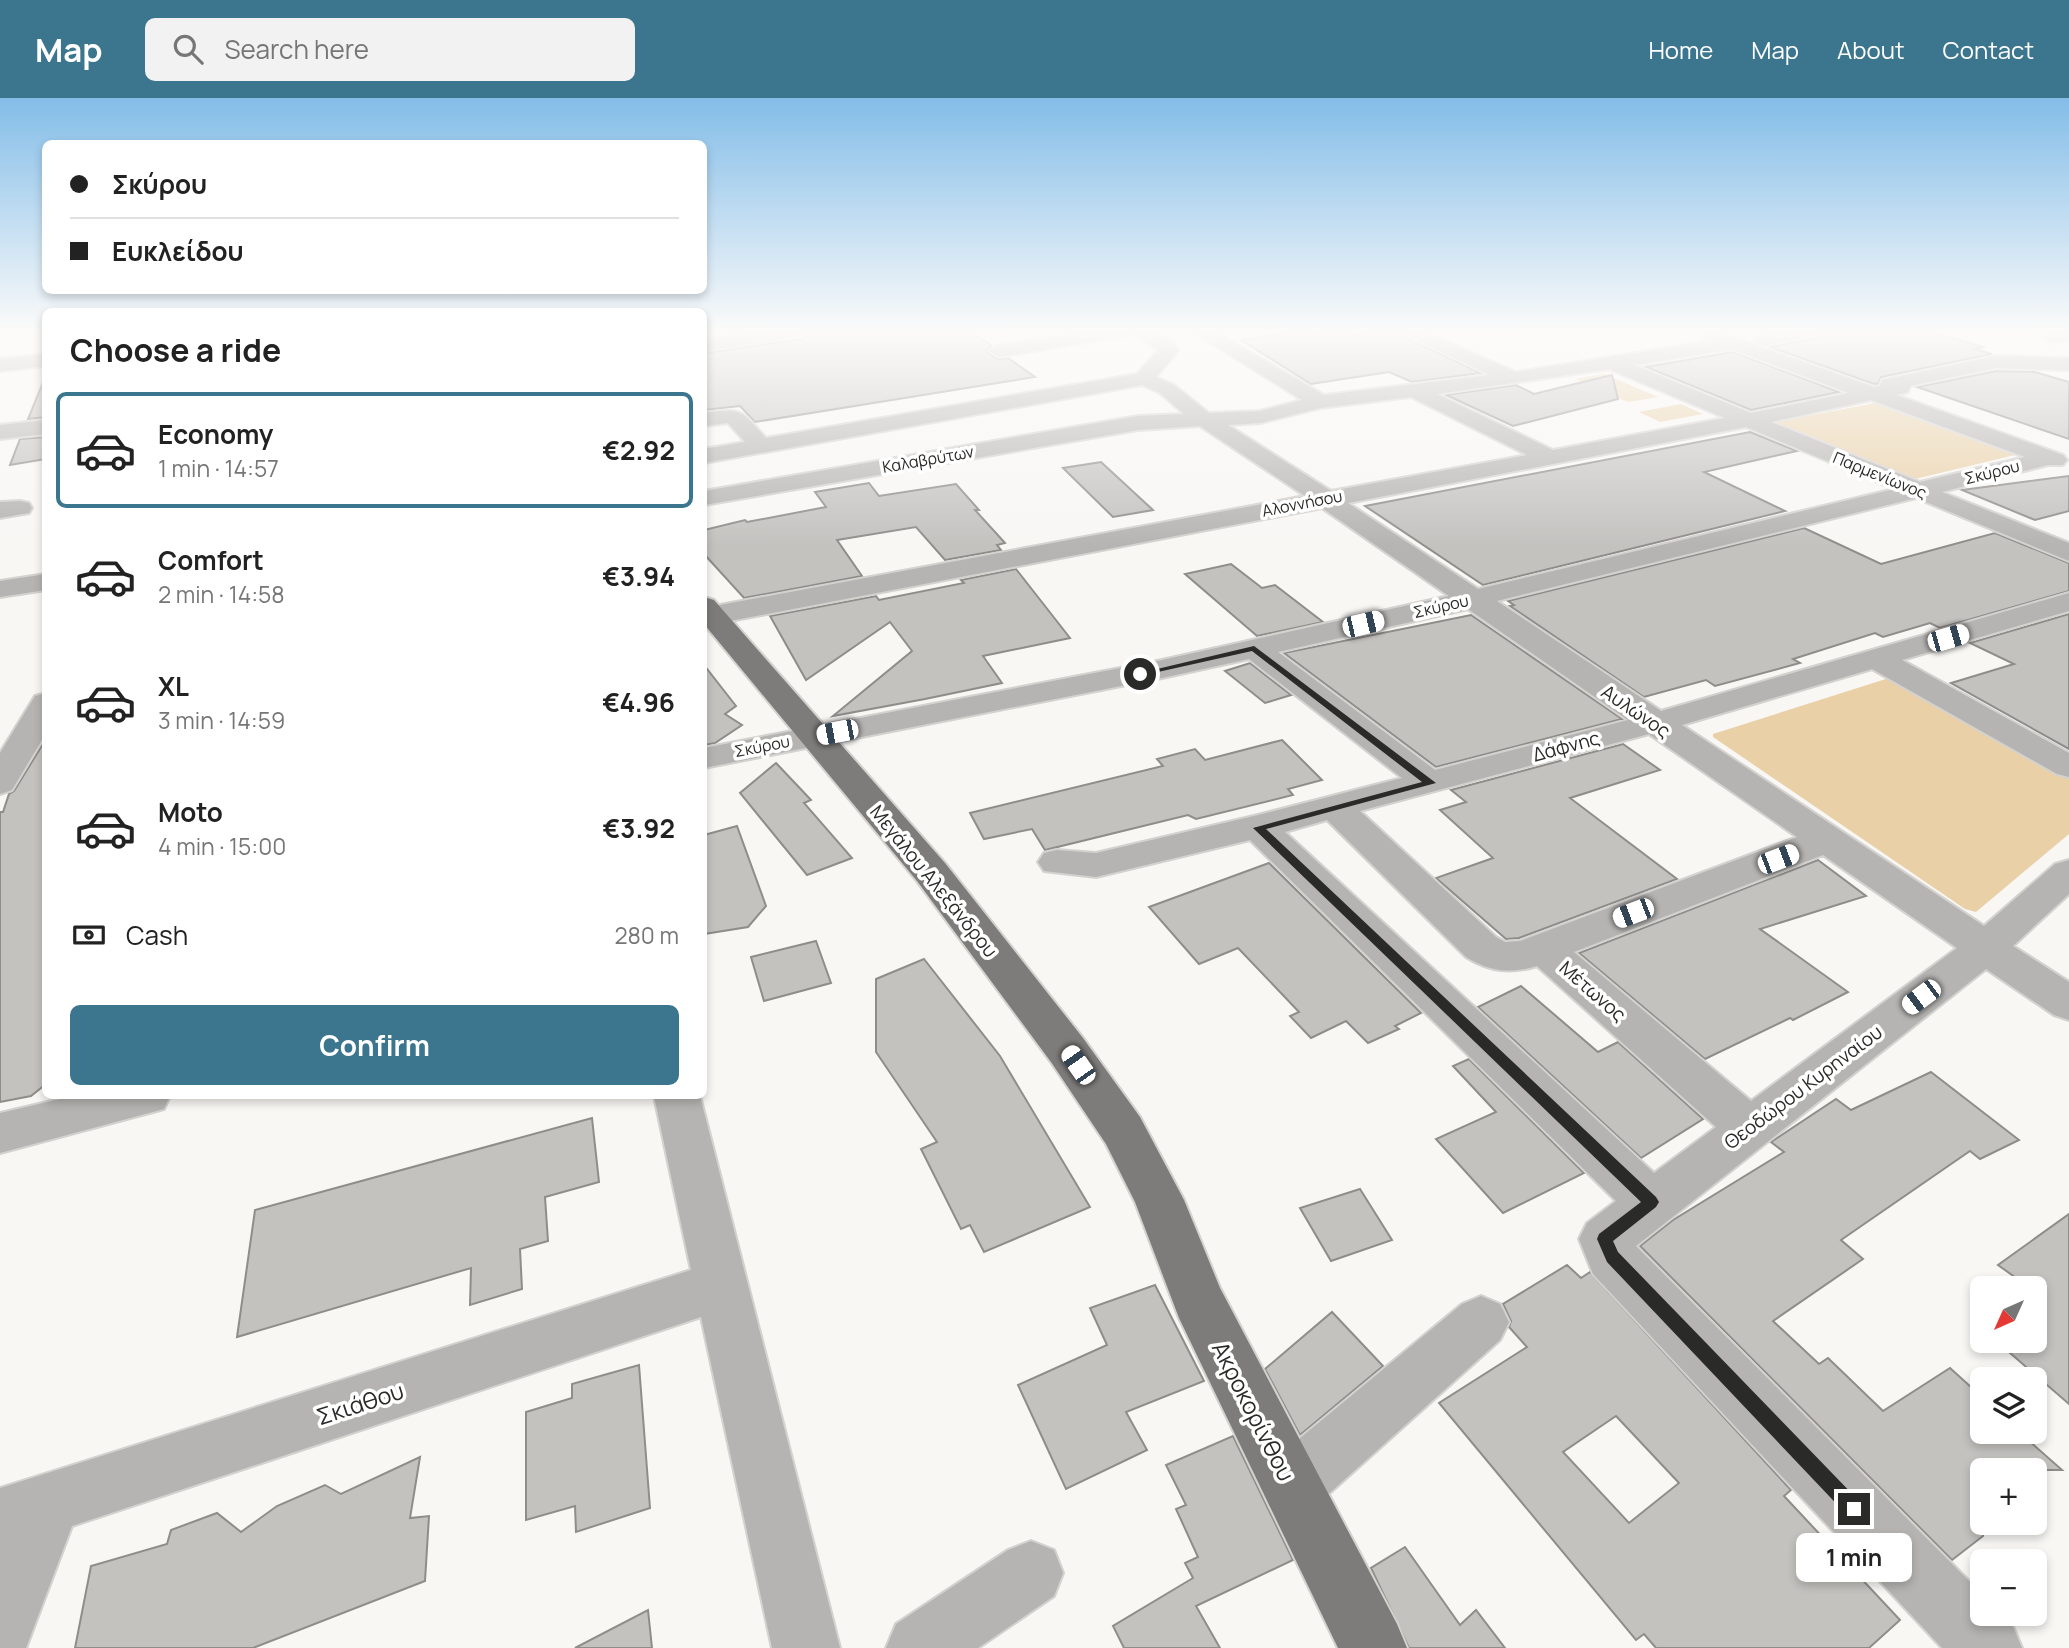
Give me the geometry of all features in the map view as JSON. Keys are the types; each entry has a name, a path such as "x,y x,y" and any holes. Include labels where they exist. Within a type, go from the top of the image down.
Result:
{"main road":[{"name":"Μεγάλου Αλεξάνδρου","path":"707,614 931,872 1067,1049 1123,1131 1143,1171"},
{"name":"Ακροκορίνθου","path":"1143,1171 1159,1200 1198,1300 1373,1648"}],"street":[{"path":"707,455 1007,402"},
{"name":"Αυλώνος","path":"1183,402 1202,418 1326,499 2069,1004"},
{"name":"Καλαβρύτων","path":"707,497 1138,423 1261,416 1319,402"},
{"path":"1438,402 1549,457"},
{"name":"Παρμενίωνος","path":"1706,402 2069,553"},
{"name":"Αλοννήσου","path":"707,613 1748,420 1825,402"},
{"path":"1928,402 2058,448"},
{"path":"1928,402 2058,448"},
{"path":"707,420 733,416 760,445"},
{"path":"891,422 932,459"},
{"path":"0,432 42,427"},
{"name":"Σκύρου","path":"707,757 1151,671 1472,599 1918,490 2058,448"},
{"path":"0,589 42,583"},
{"name":"Δάφνης","path":"1057,862 1096,865 1258,828 1654,723 2069,602"},
{"path":"1254,648 1430,783"},
{"path":"1875,659 2069,767"},
{"path":"0,783 32,748 42,716"},
{"name":"Μέτωνος","path":"1335,808 1481,947 1500,958 1510,959 1543,948 1750,1128"},
{"path":"1258,828 1651,1202"},
{"path":"1543,948 1826,840"},
{"name":"Θεοδώρου Κυρηναίου","path":"1988,1648 1625,1271 1606,1246 1605,1239 1985,948 2069,873"},
{"path":"0,1133 124,1099"},
{"path":"678,1099 806,1648"},
{"name":"Σκιάθου","path":"25,1511 720,1286"},
{"path":"1292,1485 1481,1322"},
{"path":"0,1631 25,1511"},
{"path":"920,1648 1031,1573"}],"shaded area":[{"path":"1875,403 2015,455 1911,480 1771,423"},
{"path":"1681,404 1703,414 1660,422 1639,412"},
{"path":"1889,678 2069,778 2069,834 1976,912 1965,909 1713,737 1713,734"}],"building":[{"path":"35,402 42,402 42,417 28,419"},
{"path":"707,402 877,402 755,422 740,406 707,410"},
{"path":"1462,402 1605,402 1513,426"},
{"path":"1732,402 1788,402 1751,410"},
{"path":"1962,402 2069,402 2069,439"},
{"path":"1750,432 1797,451 1704,472 1785,511 1483,585 1365,506"},
{"path":"42,437 42,460 10,465 20,439"},
{"path":"1101,462 1153,510 1113,517 1063,468"},
{"path":"2069,476 2069,511 2035,520 1962,490"},
{"path":"869,483 879,496 956,484 1005,543 997,545 1001,550 945,560 916,527 837,540 862,576 744,598 707,557 707,529 745,520 747,522 826,507 815,492"},
{"path":"1804,528 1881,564 1995,533 2069,563 2069,591 1940,628 1930,623 1883,637 1875,633 1793,659 1800,663 1715,686 1706,680 1644,697 1510,606 1514,605 1508,601"},
{"path":"1231,564 1262,588 1275,585 1323,622 1257,636 1185,574"},
{"path":"1016,569 1070,638 983,656 1002,683 925,699 833,716 912,651 890,622 806,680 770,616 876,596 879,600 964,583 961,580"},
{"path":"2069,614 2069,749 1951,683 2014,664 1970,643"},
{"path":"1471,615 1622,719 1436,767 1284,653"},
{"path":"1250,663 1291,695 1265,703 1225,671"},
{"path":"707,669 736,706 725,714 742,725 715,743 707,744"},
{"path":"1282,740 1322,780 1288,789 1293,795 1196,819 1188,815 1045,850 1032,829 984,839 970,813 1163,766 1157,759 1195,749 1205,760"},
{"path":"1623,744 1660,770 1570,798 1677,879 1519,938 1506,939 1436,878 1493,858 1440,810 1466,802 1451,790"},
{"path":"42,746 42,1087 31,1096 0,1102 0,812 3,812 9,794 14,791"},
{"path":"776,763 811,800 804,803 852,858 807,875 740,793"},
{"path":"737,826 766,906 748,927 707,934 707,834"},
{"path":"1818,860 1866,896 1760,929 1848,992 1705,1059 1579,953"},
{"path":"1269,863 1421,1013 1395,1026 1399,1029 1368,1043 1346,1021 1311,1038 1290,1016 1299,1012 1238,948 1199,964 1149,907"},
{"path":"816,941 831,983 764,1001 751,957"},
{"path":"924,959 1000,1056 1090,1207 984,1252 970,1225 961,1229 921,1149 937,1142 876,1052 876,979"},
{"path":"1521,986 1598,1052 1618,1042 1703,1119 1641,1158 1478,1007"},
{"path":"1469,1059 1584,1173 1503,1213 1436,1139 1496,1112 1453,1066"},
{"path":"1931,1072 2019,1140 1980,1159 1970,1151 1841,1240 1863,1259 1773,1321 1819,1364 1828,1358 1883,1411 1950,1368 1970,1386 1970,1444 2033,1444 2062,1470 2047,1470 2047,1458 1970,1458 1970,1535 1983,1536 1952,1560 1640,1246 1673,1220 1784,1152 1771,1142 1836,1099 1851,1110"},
{"path":"592,1118 599,1182 545,1197 548,1241 520,1249 522,1289 470,1305 471,1268 237,1337 255,1210"},
{"path":"1360,1189 1392,1240 1331,1261 1300,1208"},
{"path":"2069,1214 2069,1404 2047,1385 2047,1367 2026,1367 2010,1353 2048,1353 2048,1276 2013,1276 1998,1265"},
{"path":"1567,1265 1581,1278 1590,1272 1791,1490 1784,1496 1900,1620 1869,1648 1656,1648 1644,1634 1636,1640 1439,1403 1527,1347 1509,1327 1511,1321 1503,1304","holes":["1616,1416 1679,1483 1629,1523 1563,1452"]},
{"path":"1155,1285 1204,1381 1126,1412 1147,1450 1066,1489 1018,1385 1107,1345 1090,1308"},
{"path":"1332,1312 1383,1366 1300,1435 1265,1369"},
{"path":"639,1365 650,1508 576,1532 575,1506 526,1520 526,1412 572,1398 572,1384"},
{"path":"1233,1436 1293,1560 1196,1606 1220,1648 1124,1648 1113,1626 1193,1578 1185,1563 1198,1557 1176,1509 1186,1505 1166,1465"},
{"path":"420,1457 410,1518 429,1516 425,1581 253,1648 75,1648 91,1566 167,1544 171,1530 217,1513 241,1532 277,1506 325,1485 341,1494"},
{"path":"1405,1547 1460,1625 1476,1610 1505,1648 1409,1648 1371,1568"},
{"path":"648,1610 652,1648 575,1648"}],"route":[{"path":"1140,674 1254,648 1430,783 1258,828 1651,1202 1605,1239 1612,1257 1854,1509"}]}
